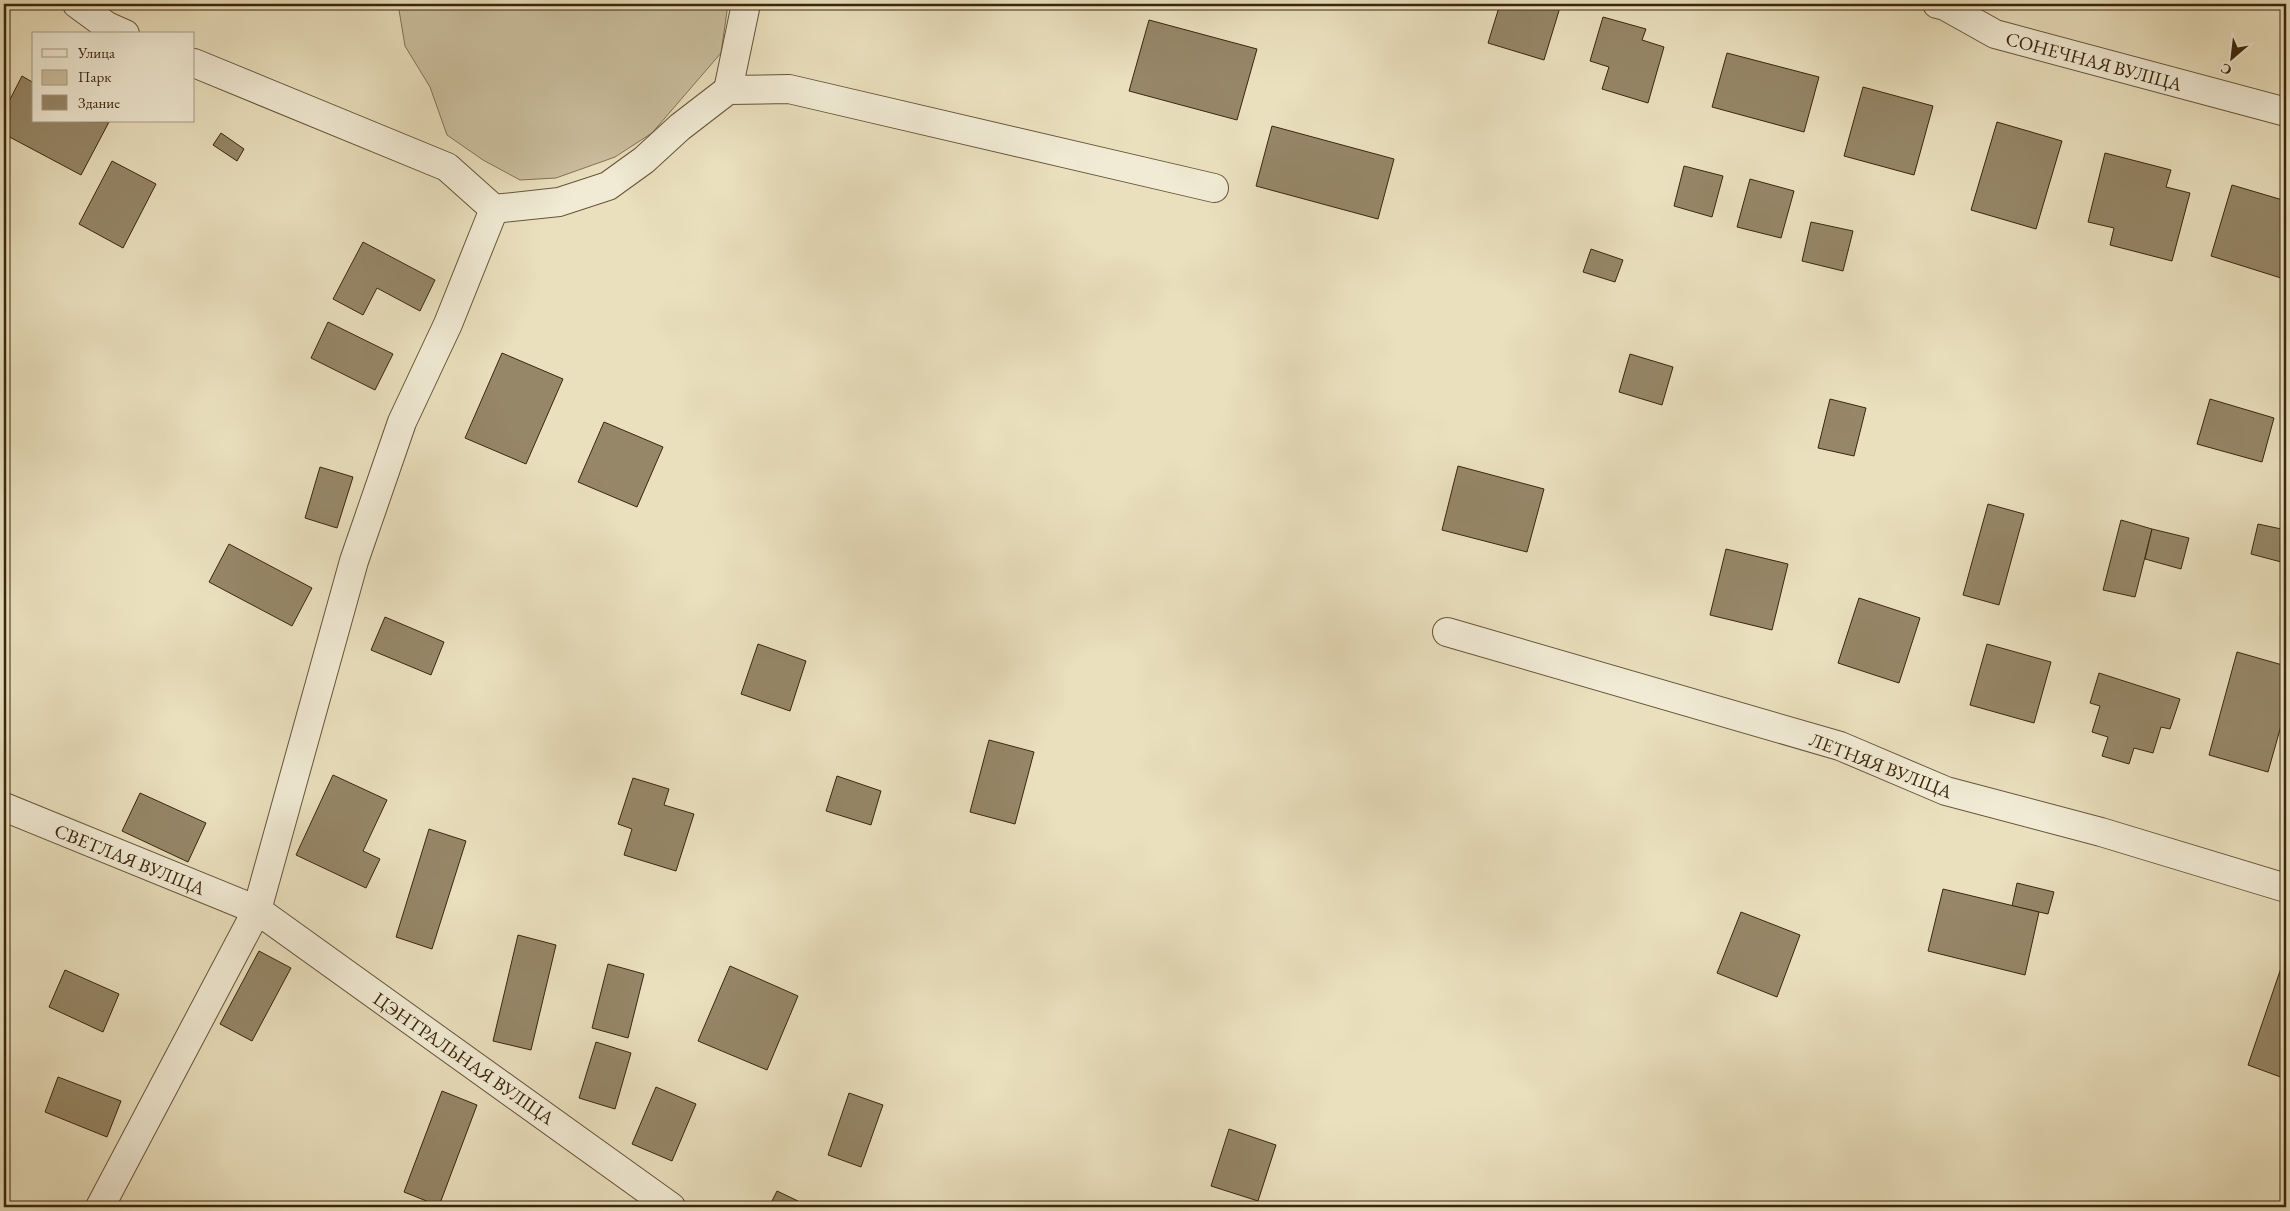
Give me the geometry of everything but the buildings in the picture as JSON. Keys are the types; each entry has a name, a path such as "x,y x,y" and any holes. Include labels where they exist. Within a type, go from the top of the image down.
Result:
{"street":[{"path":"76,4 107,26 120,32"},
{"path":"728,90 746,4"},
{"name":"СОНЕЧНАЯ ВУЛІЦА","path":"1937,4 1945,6 1995,34 2286,112"},
{"path":"195,63 446,168 494,209 558,202 608,186 644,160 680,128 728,90 789,90 1214,188"},
{"path":"100,1207 257,910 357,551 402,422 448,324 494,209"},
{"name":"ЛЕТНЯЯ ВУЛІЦА","path":"1447,632 1840,746 1946,791 2101,832 2286,888"},
{"name":"СВЕТЛАЯ ВУЛІЦА","path":"4,807 257,910"},
{"name":"ЦЭНТРАЛЬНАЯ ВУЛІЦА","path":"257,910 671,1207"}],"green space":[{"path":"398,4 728,4 721,53 652,133 615,157 556,178 520,180 483,160 447,135 430,87 405,46"}]}
